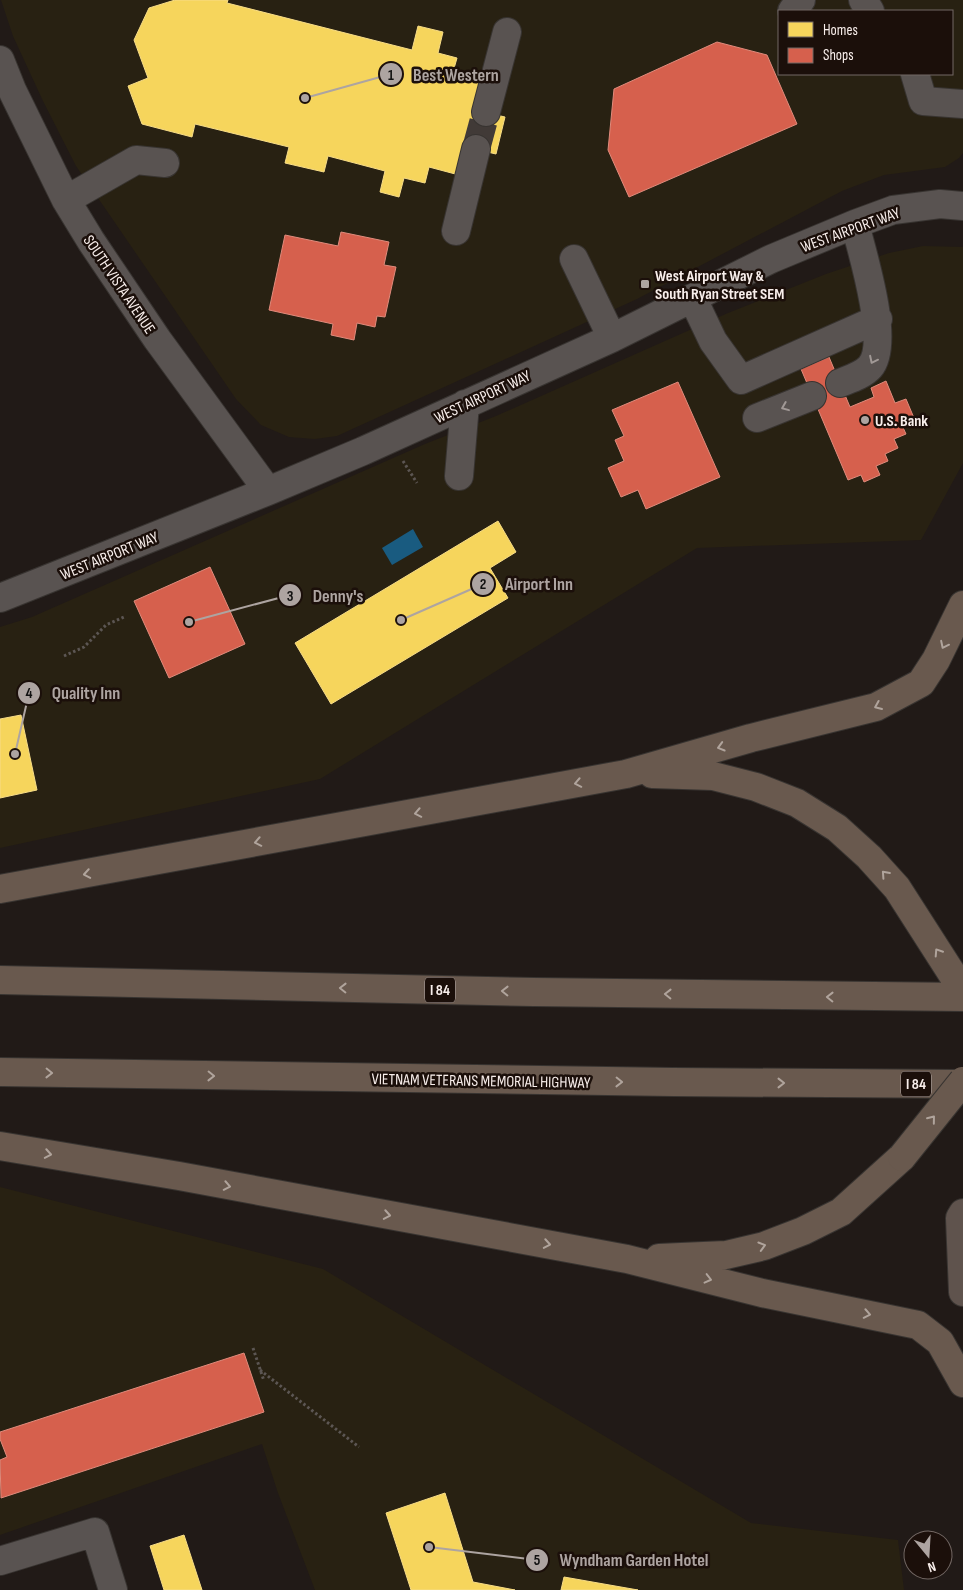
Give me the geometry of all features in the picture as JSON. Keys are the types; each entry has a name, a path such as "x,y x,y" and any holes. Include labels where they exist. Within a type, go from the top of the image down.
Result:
{"highway":[{"path":"0,889 135,866 626,774 751,738 876,707 921,683 936,660 963,605"},
{"path":"626,774 714,776 756,787 797,803 837,828 869,857 897,888 963,991"},
{"name":"I 84","path":"0,980 524,992 963,997"},
{"name":"VIETNAM VETERANS MEMORIAL HIGHWAY","path":"0,1072 683,1082 963,1082"},
{"path":"627,1259 726,1255 764,1246 803,1231 841,1212 902,1157 963,1082"},
{"path":"0,1146 180,1176 627,1259 762,1293 918,1324 940,1342 963,1383"}],"main road":[{"path":"963,1213 960,1218 963,1292"}],"street":[{"path":"793,10 801,0"},
{"path":"486,112 507,32"},
{"name":"SOUTH VISTA AVENUE","path":"0,60 12,90 66,200 91,241 157,338 268,491"},
{"path":"915,75 923,101 963,104"},
{"path":"456,231 476,149"},
{"path":"66,200 136,160 166,162"},
{"name":"WEST AIRPORT WAY","path":"0,598 363,451 612,338 771,259 855,224 893,210 940,204 963,206"},
{"path":"840,383 864,372 872,365 876,352 878,319 855,224"},
{"path":"574,259 612,338"},
{"path":"693,299 713,342 741,380 878,319"},
{"path":"757,418 812,396"},
{"path":"459,476 465,404"},
{"path":"0,1562 95,1532 113,1590"}],"path":[{"path":"400,456 417,483"},
{"path":"64,656 84,647 106,625 126,616"},
{"path":"253,1348 264,1381"},
{"path":"260,1370 359,1447"}],"shaded area":[{"path":"1,0 963,0 963,153 959,158 945,167 884,175 842,191 637,299 337,436 315,439 289,437 261,425 236,399 76,166 13,36"},
{"path":"923,246 963,247 963,463 921,540 697,548 320,779 0,848 0,627 32,617 425,444 496,416 728,313 826,274 889,253"},
{"path":"0,1187 323,1269 751,1523 898,1540 904,1590 315,1590 278,1493 262,1444 0,1535"}],"water":[{"path":"413,529 423,547 392,565 382,548"}],"building: Homes":[{"path":"175,0 228,0 227,3 412,50 418,26 443,32 438,53 457,58 453,72 483,79 475,110 505,117 496,154 466,147 459,175 429,167 425,183 404,178 399,197 380,192 385,171 328,156 324,172 285,163 289,147 195,124 192,137 142,124 128,86 148,78 134,40 149,8"},
{"path":"498,521 516,552 490,568 508,598 331,704 295,643"},
{"path":"21,715 37,790 0,798 0,719"},
{"path":"445,1493 473,1582 515,1590 411,1590 386,1513"},
{"path":"184,1535 202,1590 164,1590 150,1546"},
{"path":"564,1577 638,1590 561,1590"}],"building: Shops":[{"path":"717,42 767,55 797,124 629,197 608,150 614,89"},
{"path":"341,232 389,242 384,265 396,267 385,317 377,316 375,327 357,323 354,340 331,335 333,324 269,310 285,235 338,246"},
{"name":"U.S. Bank","path":"829,357 850,407 874,397 871,388 886,381 895,403 906,399 914,418 901,423 906,434 894,439 898,448 885,454 888,461 876,466 880,475 864,482 861,475 848,480 801,369"},
{"path":"678,382 720,477 646,509 638,490 621,497 608,468 624,461 615,440 624,436 612,410"},
{"path":"210,567 245,644 169,678 134,601"},
{"path":"244,1353 264,1412 1,1498 0,1460 7,1457 0,1439 0,1432"}],"tunnel":[{"path":"476,149 486,112"}],"place":[{"name":"Best Western","path":"305,98"},
{"name":"West Airport Way & South Ryan Street SEM","path":"645,284"},
{"name":"U.S. Bank","path":"865,420"},
{"name":"Airport Inn","path":"401,620"},
{"name":"Denny's","path":"189,622"},
{"name":"Quality Inn","path":"15,754"},
{"name":"Wyndham Garden Hotel","path":"429,1547"}]}
